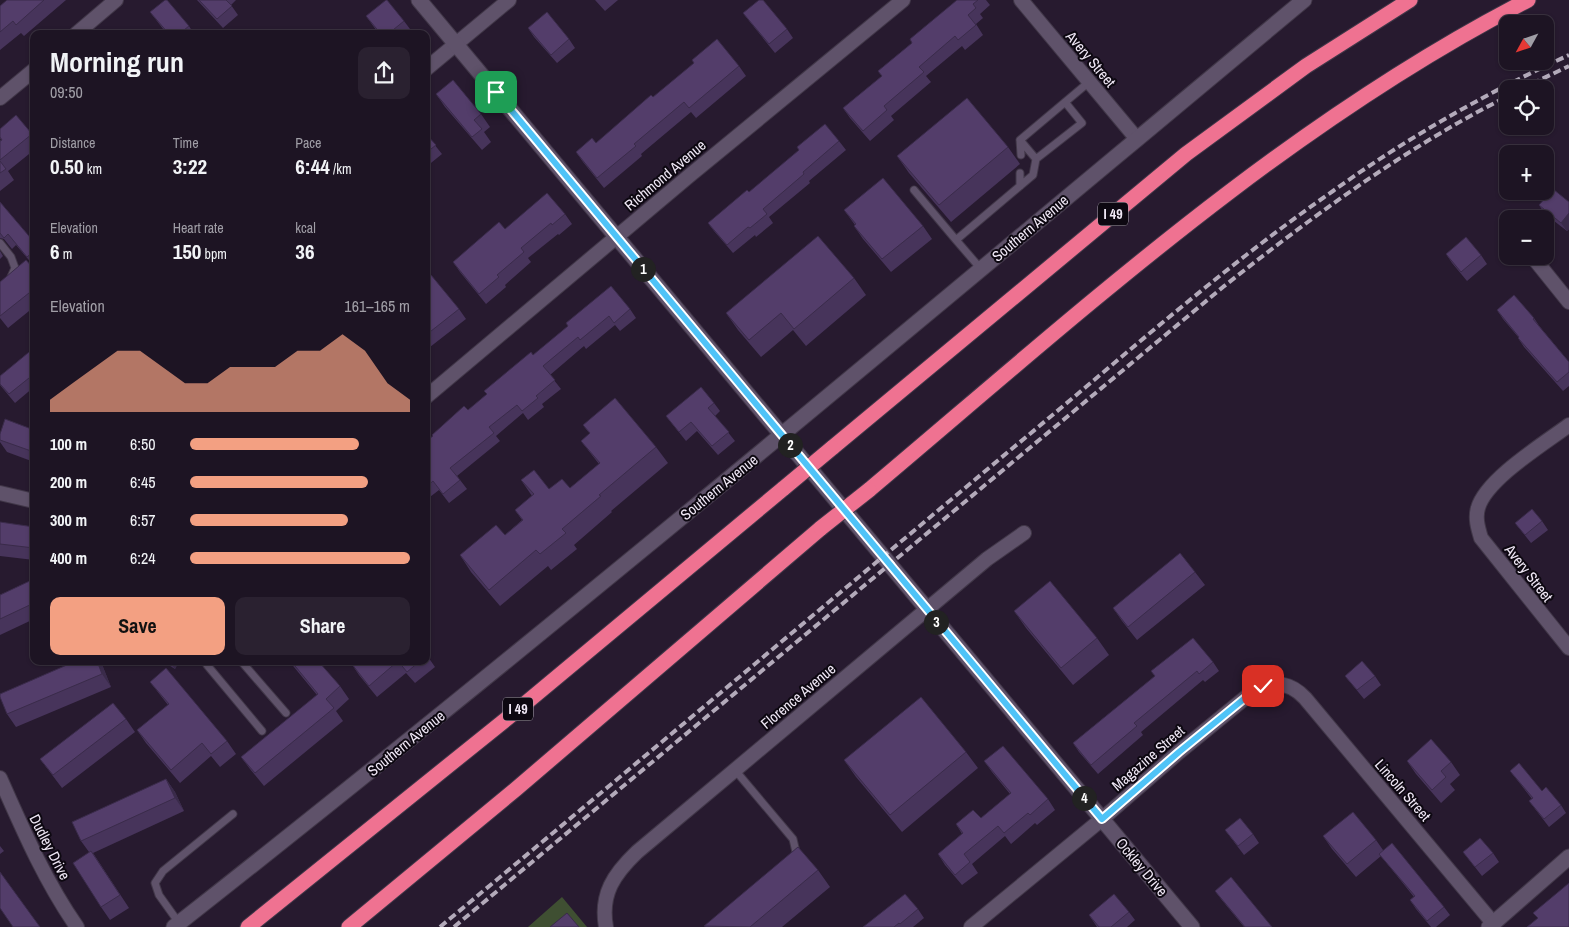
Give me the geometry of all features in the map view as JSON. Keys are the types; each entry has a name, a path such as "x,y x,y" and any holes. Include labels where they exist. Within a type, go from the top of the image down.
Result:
{"highway":[{"name":"I 49","path":"248,927 515,712 1186,154 1306,66 1410,0"},
{"path":"349,927 516,789 821,528 869,490 1177,231 1247,178 1391,78 1528,0"}],"street":[{"path":"81,30 116,0"},
{"name":"Ockley Drive","path":"419,0 1192,927"},
{"path":"430,66 509,0"},
{"name":"Richmond Avenue","path":"430,394 616,236 903,0"},
{"name":"Avery Street","path":"1021,0 1136,139"},
{"name":"Southern Avenue","path":"176,925 452,706 782,436 1304,0"},
{"path":"0,98 30,73"},
{"path":"1539,265 1569,302"},
{"name":"Avery Street","path":"1569,425 1513,466 1482,498 1477,513 1477,524 1481,538 1569,648"},
{"path":"0,493 30,500"},
{"name":"Florence Avenue","path":"606,927 604,907 606,897 613,878 627,861 987,559 1024,533"},
{"name":"Magazine Street","path":"971,927 1256,689 1270,684 1283,684"},
{"name":"Lincoln Street","path":"1283,684 1294,688 1305,698 1491,925"},
{"name":"Dudley Drive","path":"0,778 33,853 77,927"},
{"path":"1491,925 1569,857"}],"lane":[{"path":"1020,155 1020,140 1090,82"},
{"path":"956,240 1033,175 1036,160 1082,123 1065,102"},
{"path":"1020,140 1036,160"},
{"path":"1020,173 1020,186"},
{"path":"914,190 981,269"},
{"path":"0,243 11,256 15,268 10,279 0,288"},
{"path":"208,665 262,732"},
{"path":"244,665 286,713"},
{"path":"735,770 793,839 796,852 787,862"},
{"path":"176,925 158,895 155,883 163,871 233,814"}],"green space":[{"path":"562,897 587,927 528,927"}],"building":[{"path":"7,0 44,0 16,25 13,21 0,32 0,6"},
{"path":"167,0 189,26 184,30 166,30 150,12"},
{"path":"199,0 226,0 232,6 217,19"},
{"path":"387,0 404,21 393,30 378,30 366,16"},
{"path":"759,0 763,0 787,29 769,44 743,13"},
{"path":"957,0 978,0 973,4 976,8 968,15 976,25 958,40 955,36 919,67 924,72 884,106 887,110 863,131 843,108 882,76 878,71 912,43 910,39"},
{"path":"547,12 569,39 551,55 528,28"},
{"path":"717,39 739,66 689,108 684,102 634,144 636,146 597,178 576,152 592,138 596,143 651,95 653,97 694,63 692,60"},
{"path":"453,80 481,114 474,120 482,129 472,137 436,94"},
{"path":"967,98 1008,147 939,205 897,156"},
{"path":"16,115 30,132 30,136 0,160 0,141 2,140 0,129"},
{"path":"825,124 839,141 763,209 767,214 727,245 708,223 799,150 797,147"},
{"path":"430,138 436,145 430,150"},
{"path":"0,161 6,169 0,173"},
{"path":"883,178 923,226 882,259 854,226 856,224 844,210"},
{"path":"1554,190 1569,202 1569,213 1561,223 1554,217 1554,210 1545,210 1539,205 1543,200 1554,200"},
{"path":"547,193 565,214 521,248 524,252 497,275 499,277 479,294 453,262 499,222 505,229"},
{"path":"0,202 30,237 30,254 27,257 8,234 4,238 0,233"},
{"path":"818,236 854,278 794,329 781,313 749,340 726,313"},
{"path":"1466,237 1481,255 1461,272 1446,254"},
{"path":"26,260 30,264 30,292 0,316 0,282"},
{"path":"430,276 459,309 430,332"},
{"path":"611,286 630,309 614,323 609,316 580,340 578,337 543,366 555,380 522,411 517,405 489,427 494,433 450,468 460,480 443,494 433,481 430,484 430,438 432,435 464,406 468,410 487,394 484,391 531,352 533,355 568,326 566,323"},
{"path":"1514,295 1569,362 1569,372 1557,382 1518,338 1497,310"},
{"path":"30,351 30,377 9,394 0,384 0,376"},
{"path":"701,387 714,403 708,408 729,432 712,446 691,422 679,432 666,416"},
{"path":"615,398 656,447 562,529 566,533 540,554 536,550 489,590 460,555 496,525 505,535 523,520 515,510 534,494 521,480 534,470 549,489 562,479 570,488 600,463 581,441 590,433 583,425"},
{"path":"5,419 30,428 30,451 0,440"},
{"path":"1532,509 1542,521 1525,535 1515,523"},
{"path":"0,522 30,526 30,548 0,544"},
{"path":"1180,553 1195,572 1128,627 1113,608"},
{"path":"30,581 30,605 0,619 0,595"},
{"path":"1050,581 1097,638 1061,668 1014,611"},
{"path":"1193,638 1213,662 1199,674 1197,671 1134,723 1137,726 1091,765 1073,743 1155,676 1151,671"},
{"path":"1362,661 1375,676 1357,690 1345,676"},
{"path":"67,665 99,665 102,674 7,714 0,694"},
{"path":"294,665 322,665 340,686 326,699 334,708 255,773 241,757 318,694"},
{"path":"353,665 393,665 369,686"},
{"path":"401,665 415,665 407,672"},
{"path":"166,668 227,741 211,754 202,743 171,770 137,730 169,704 150,682"},
{"path":"921,697 966,752 890,815 844,760"},
{"path":"113,703 126,719 53,775 40,759"},
{"path":"1431,739 1451,762 1441,771 1446,777 1432,790 1407,761"},
{"path":"1003,746 1048,799 1030,815 1028,813 1004,833 998,826 964,854 970,862 955,875 938,854 963,833 956,824 973,810 981,818 1011,793 984,761"},
{"path":"1519,763 1542,791 1546,787 1561,805 1544,819 1529,801 1533,798 1510,771"},
{"path":"166,779 175,798 81,841 72,822"},
{"path":"1353,812 1376,840 1347,864 1323,836"},
{"path":"1240,818 1253,834 1238,846 1225,830"},
{"path":"1480,838 1493,853 1475,867 1463,852"},
{"path":"1392,843 1444,907 1427,921 1410,900 1415,896 1379,854"},
{"path":"798,847 818,870 750,927 704,926"},
{"path":"91,851 120,895 101,907 73,863"},
{"path":"0,872 40,927 13,927 0,908"},
{"path":"1231,877 1272,927 1245,927 1215,891"},
{"path":"1569,883 1569,927 1527,927 1538,918 1533,913"},
{"path":"905,894 918,909 900,924 894,927 863,927"},
{"path":"1114,894 1129,912 1111,927 1099,927 1089,915"},
{"path":"567,913 579,927 550,927"}],"railway":[{"path":"440,927 1168,318 1249,253 1361,171 1418,135 1477,101 1569,55"},
{"path":"1540,80 1569,66"},
{"path":"454,927 1223,287 1361,184 1433,138 1499,101"}],"route":[{"path":"496,92 1102,819 1179,752 1256,689 1263,686"}]}
